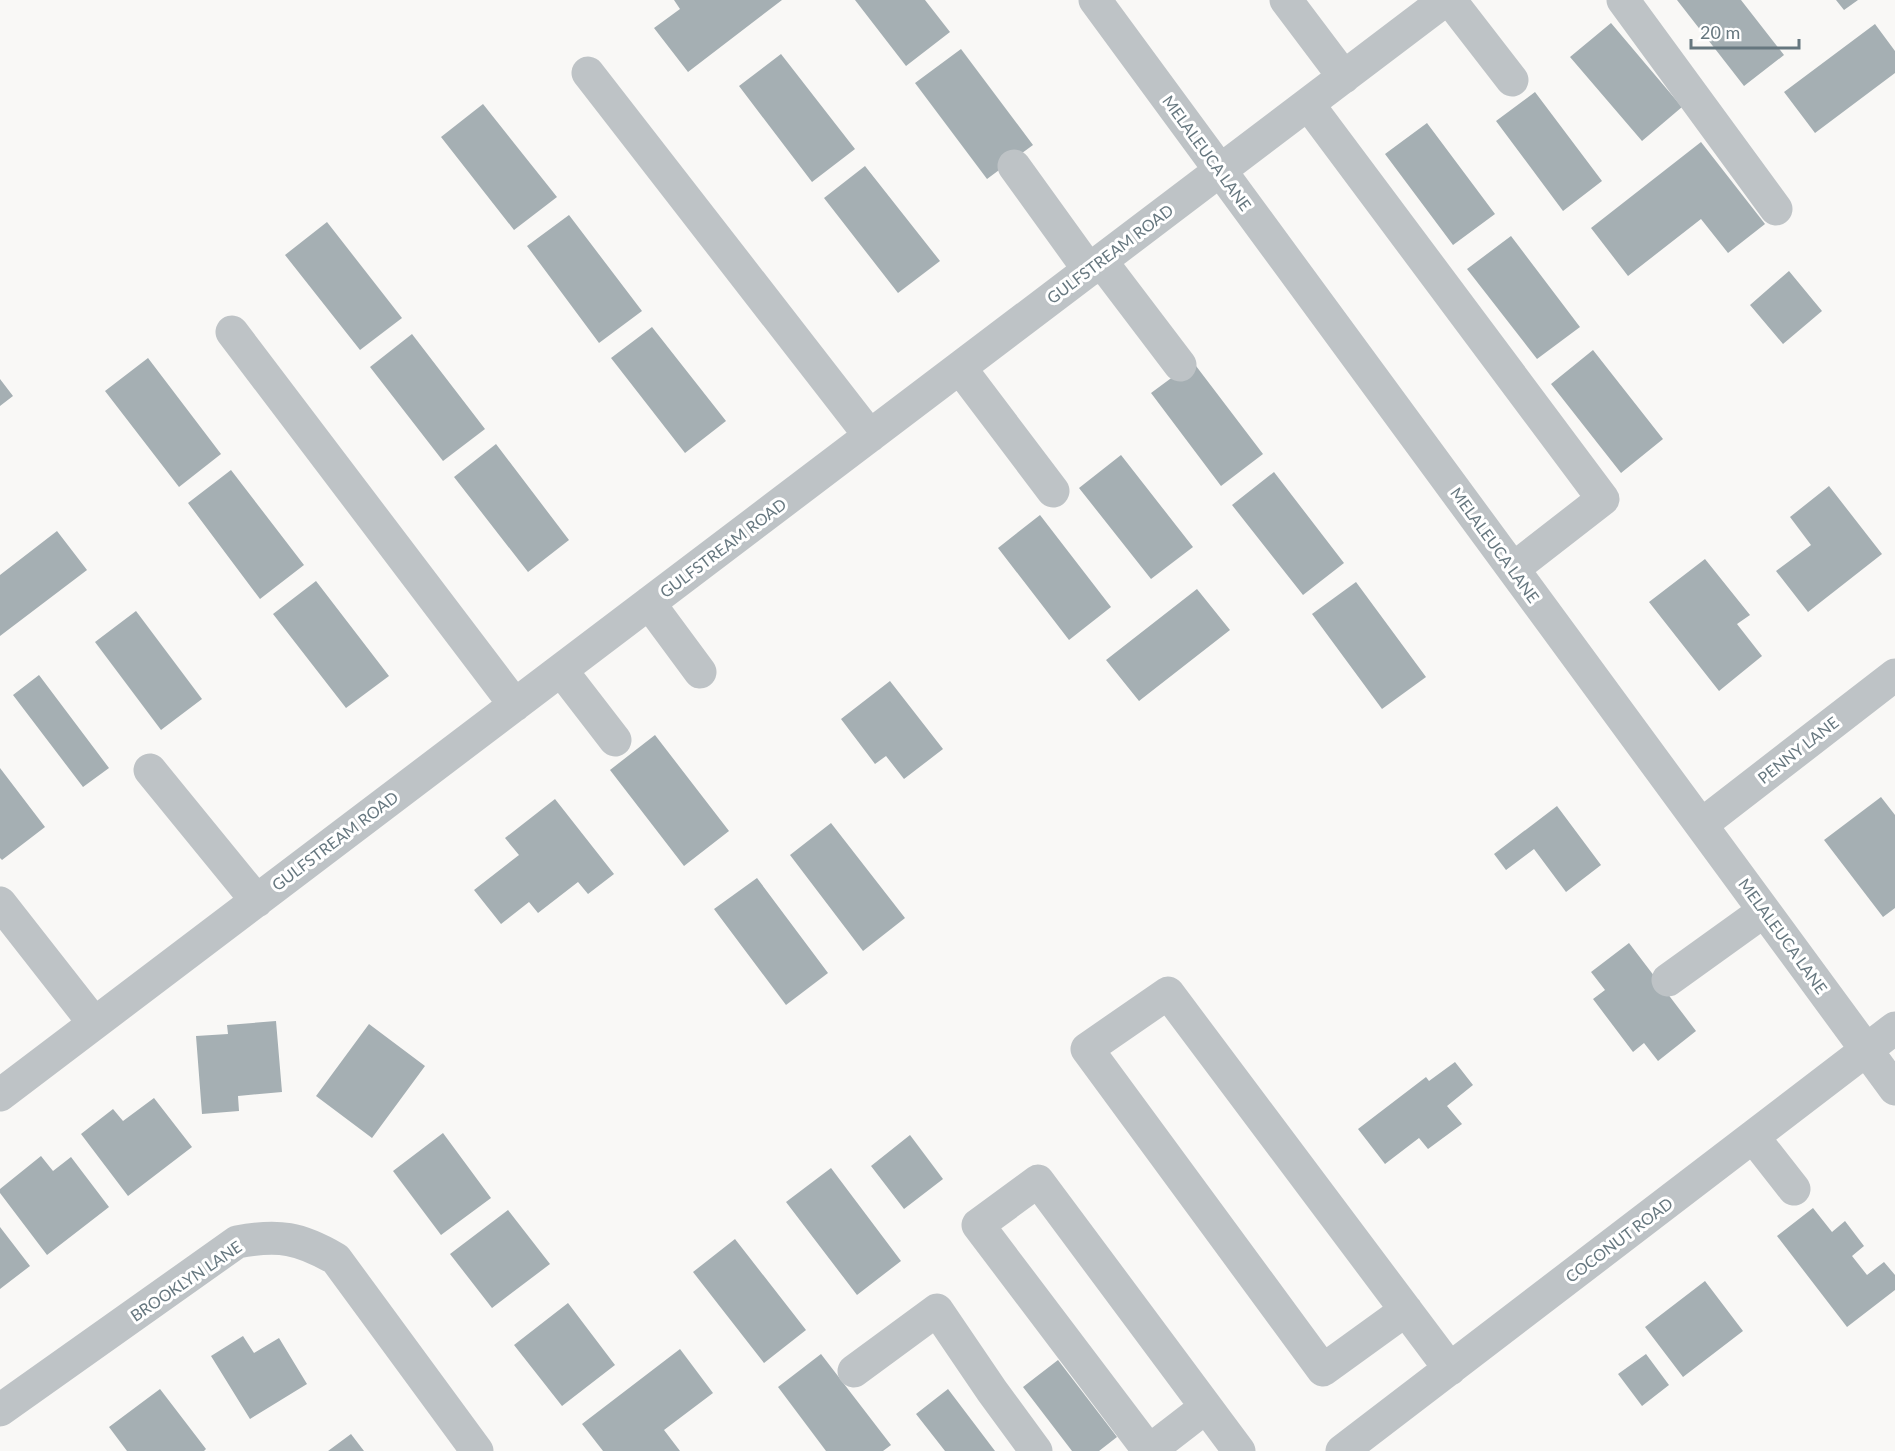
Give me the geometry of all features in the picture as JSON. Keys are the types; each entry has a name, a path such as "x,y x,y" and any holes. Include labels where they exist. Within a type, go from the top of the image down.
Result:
{"street":[{"name":"MELALEUCA LANE","path":"1095,0 1895,1089"},
{"path":"1286,0 1344,76"},
{"name":"GULFSTREAM ROAD","path":"0,1095 1445,0"},
{"path":"1450,0 1512,80"},
{"path":"1623,0 1776,209"},
{"path":"588,73 870,436"},
{"path":"1308,104 1603,499 1513,569"},
{"path":"1014,166 1180,365"},
{"path":"232,332 515,705"},
{"path":"960,368 1053,490"},
{"path":"649,603 700,672"},
{"path":"561,670 615,740"},
{"name":"PENNY LANE","path":"1701,825 1895,675"},
{"path":"150,770 257,901"},
{"path":"0,903 94,1023"},
{"path":"1668,980 1764,911"},
{"path":"1406,1310 1323,1370 1087,1049 1168,993 1406,1310 1450,1369"},
{"name":"COCONUT ROAD","path":"1342,1451 1895,1029"},
{"path":"1754,1138 1794,1189"},
{"path":"1206,1407 1149,1451 978,1225 1038,1181 1239,1451"},
{"name":"BROOKLYN LANE","path":"0,1410 237,1242 263,1237 289,1239 314,1246 336,1260 477,1451"},
{"path":"854,1371 937,1310 1036,1451"}],"building":[{"path":"674,0 782,0 688,72 654,28 680,9"},
{"path":"855,0 925,0 950,32 906,66"},
{"path":"1677,0 1741,0 1784,55 1744,86"},
{"path":"1836,0 1858,0 1844,10"},
{"path":"1611,23 1682,107 1642,141 1570,57"},
{"path":"1875,24 1895,51 1895,73 1815,133 1784,92"},
{"path":"961,49 1033,145 987,179 915,83"},
{"path":"781,54 855,149 812,182 739,86"},
{"path":"1535,92 1602,181 1563,211 1496,121"},
{"path":"483,104 557,197 514,230 441,137"},
{"path":"1427,123 1495,214 1453,245 1385,154"},
{"path":"1701,142 1765,224 1728,253 1701,219 1628,276 1591,228"},
{"path":"865,166 940,261 898,293 824,198"},
{"path":"569,215 642,311 599,343 527,246"},
{"path":"327,222 402,318 360,350 285,255"},
{"path":"1511,236 1580,327 1537,359 1467,269"},
{"path":"1789,271 1822,311 1783,344 1750,305"},
{"path":"652,327 726,421 685,453 611,358"},
{"path":"412,334 485,429 443,461 370,367"},
{"path":"1593,350 1663,439 1621,473 1551,384"},
{"path":"148,358 221,454 179,487 105,391"},
{"path":"1193,362 1263,454 1221,486 1151,393"},
{"path":"0,379 13,396 0,406"},
{"path":"496,444 569,540 528,572 454,477"},
{"path":"1121,455 1193,547 1151,579 1079,488"},
{"path":"231,470 304,565 260,599 188,503"},
{"path":"1274,472 1344,563 1303,595 1232,505"},
{"path":"1829,486 1882,554 1808,612 1776,571 1811,545 1790,517"},
{"path":"1040,515 1111,607 1069,640 998,548"},
{"path":"57,531 87,570 0,636 0,575"},
{"path":"1705,559 1750,615 1737,624 1762,656 1719,691 1649,602"},
{"path":"316,581 389,676 346,708 273,614"},
{"path":"1356,582 1426,677 1382,709 1312,614"},
{"path":"1197,589 1230,630 1139,701 1106,660"},
{"path":"136,611 202,699 161,730 95,642"},
{"path":"39,675 109,768 83,787 13,695"},
{"path":"890,681 943,749 904,779 886,756 875,764 841,719"},
{"path":"655,735 729,831 684,866 610,770"},
{"path":"0,768 45,827 2,860 0,858"},
{"path":"1881,797 1895,815 1895,908 1883,917 1824,840"},
{"path":"555,799 614,874 588,894 578,882 538,913 529,902 501,924 474,890 519,855 505,838"},
{"path":"1557,806 1601,865 1566,892 1534,849 1506,870 1494,854"},
{"path":"831,823 905,918 863,951 790,855"},
{"path":"757,878 828,973 786,1005 714,909"},
{"path":"1629,943 1696,1031 1658,1061 1644,1043 1633,1052 1593,999 1605,990 1591,972"},
{"path":"276,1021 282,1092 238,1096 239,1111 202,1114 196,1036 228,1034 227,1025"},
{"path":"369,1024 425,1066 372,1138 316,1096"},
{"path":"1455,1062 1473,1085 1447,1106 1462,1124 1428,1149 1419,1138 1385,1164 1358,1129 1426,1077 1429,1081"},
{"path":"154,1098 192,1147 128,1196 81,1134 113,1109 123,1121"},
{"path":"443,1133 491,1198 441,1235 393,1171"},
{"path":"910,1135 943,1179 904,1209 871,1166"},
{"path":"41,1156 53,1171 71,1157 109,1207 47,1255 0,1193 0,1189"},
{"path":"831,1168 901,1261 857,1295 786,1202"},
{"path":"1813,1208 1832,1232 1845,1221 1864,1246 1852,1256 1867,1275 1884,1262 1895,1275 1895,1290 1847,1327 1777,1236"},
{"path":"508,1210 550,1264 492,1308 450,1254"},
{"path":"0,1227 30,1266 0,1289"},
{"path":"735,1239 806,1330 764,1363 693,1272"},
{"path":"1705,1281 1743,1331 1683,1377 1645,1327"},
{"path":"568,1303 615,1365 562,1406 514,1345"},
{"path":"243,1336 254,1353 279,1338 307,1384 250,1419 211,1356"},
{"path":"680,1349 713,1393 664,1430 680,1451 603,1451 582,1424"},
{"path":"821,1354 891,1445 883,1451 826,1451 778,1387"},
{"path":"1646,1354 1669,1385 1642,1406 1618,1374"},
{"path":"1058,1360 1117,1437 1099,1451 1072,1451 1023,1387"},
{"path":"160,1389 206,1449 204,1451 127,1451 109,1427"},
{"path":"948,1389 995,1451 945,1451 916,1414"},
{"path":"351,1434 364,1451 328,1451"}]}
